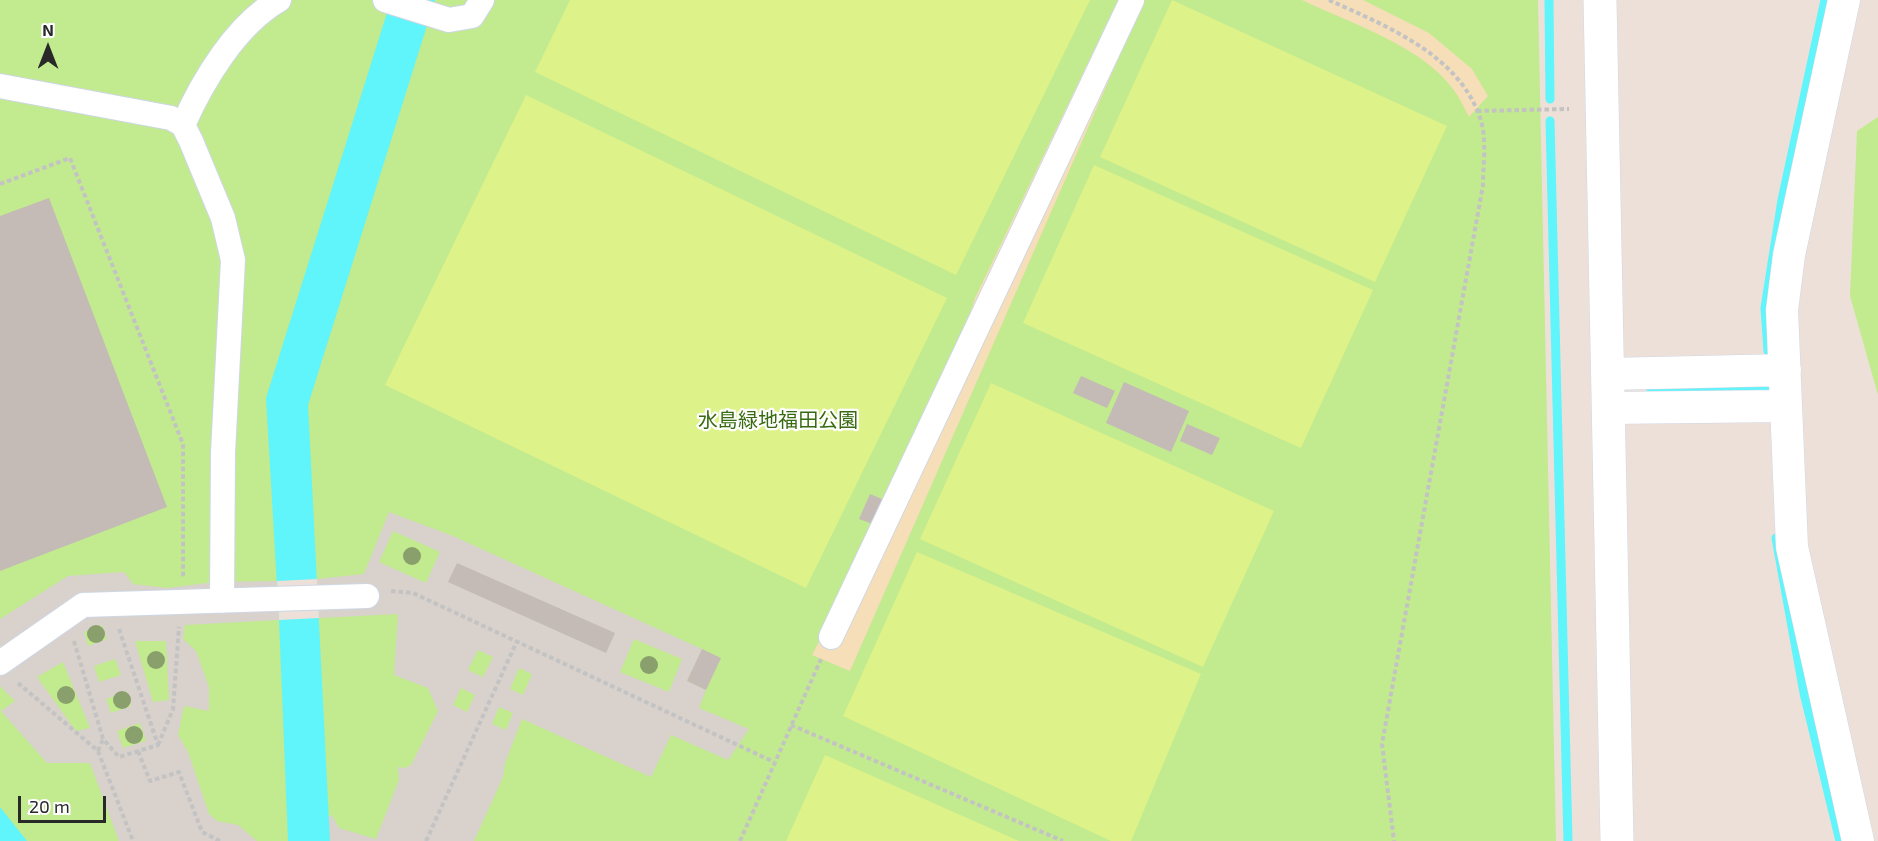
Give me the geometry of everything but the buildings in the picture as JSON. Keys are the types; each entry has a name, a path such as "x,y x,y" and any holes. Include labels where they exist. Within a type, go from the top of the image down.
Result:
{"street":[{"path":"183,124 193,102 231,45 266,7 279,0"},
{"path":"385,0 448,20 472,16 482,0"},
{"path":"831,637 1132,0"},
{"path":"1599,0 1617,841"},
{"path":"1844,0 1789,255 1782,310 1792,547 1858,841"},
{"path":"0,86 171,118 183,124 223,218 233,260 223,453 222,600"},
{"path":"1608,374 1785,370"},
{"path":"1609,408 1786,406"},
{"path":"7,671 83,605 182,611 222,600 367,596"}],"path":[{"path":"1329,0 1384,26 1426,50 1471,96 1482,124 1483,185 1382,744 1394,841"},
{"path":"1477,111 1569,109"},
{"path":"0,184 70,158 183,444 182,611 174,709 158,745 119,757 103,739 71,632"},
{"path":"367,596 389,591 413,593 774,762"},
{"path":"116,620 158,745"},
{"path":"740,841 831,637"},
{"path":"426,841 517,641"},
{"path":"7,671 98,750 133,841"},
{"path":"791,725 1063,841"},
{"path":"98,750 103,739"},
{"path":"138,752 150,781 179,772 202,832 220,841"}],"green space":[{"name":"水島緑地福田公園","path":"0,0 1538,0 1556,841 0,841"},
{"path":"570,0 1090,0 956,275 535,72"},
{"path":"1172,0 1447,126 1375,282 1100,157"},
{"path":"526,95 947,298 806,588 385,385"},
{"path":"1878,117 1878,395 1850,296 1857,131"},
{"path":"1094,165 1373,290 1301,448 1023,323"},
{"path":"991,383 1274,511 1203,667 920,539"},
{"path":"917,552 1201,674 1131,841 1111,841 843,716"},
{"path":"825,755 1019,841 786,841"}],"sand":[{"path":"1118,0 1144,0 850,671 812,655 878,526 967,324 975,298"},
{"path":"1302,0 1363,0 1429,33 1472,69 1488,96 1469,117 1453,89 1423,60 1362,26"}],"shaded area":[{"path":"389,512 453,536 702,649 687,681 706,690 699,708 749,729 728,760 671,735 651,777 522,719 505,763 503,777 474,841 330,841 328,817 332,815 339,828 376,839 399,780 398,767 405,768 411,765 438,711 428,688 394,675 398,614 319,618 317,579 364,574","holes":["393,531 440,552 426,583 379,562","634,639 682,659 669,692 620,672","478,650 493,657 483,677 468,670","519,668 532,674 523,695 510,689","461,688 475,695 467,712 453,705","499,707 513,713 506,730 492,724"]},
{"path":"124,572 133,584 167,588 215,582 277,581 279,620 185,625 183,639 196,651 209,687 209,711 184,706 178,735 188,752 209,814 217,821 238,825 257,841 119,841 90,763 47,763 1,711 15,701 0,686 0,619 68,576","holes":["102,625 107,639 88,646 84,632","135,641 166,641 169,700 153,702","115,659 121,675 99,682 94,666","63,662 90,728 76,731 37,677","127,692 131,706 111,713 106,699","140,723 146,741 123,748 117,731"]}],"water":[{"path":"391,0 435,0 308,405 330,841 288,841 279,620 266,398"},
{"path":"0,807 27,841 0,841"}],"pier":[{"path":"317,579 319,618 279,620 277,581"}],"waterway":[{"path":"1549,0 1550,99"},
{"path":"1768,351 1765,308 1782,200 1825,0"},
{"path":"1550,121 1568,841"},
{"path":"1651,390 1770,389"},
{"path":"1776,538 1804,693 1840,841"}]}
